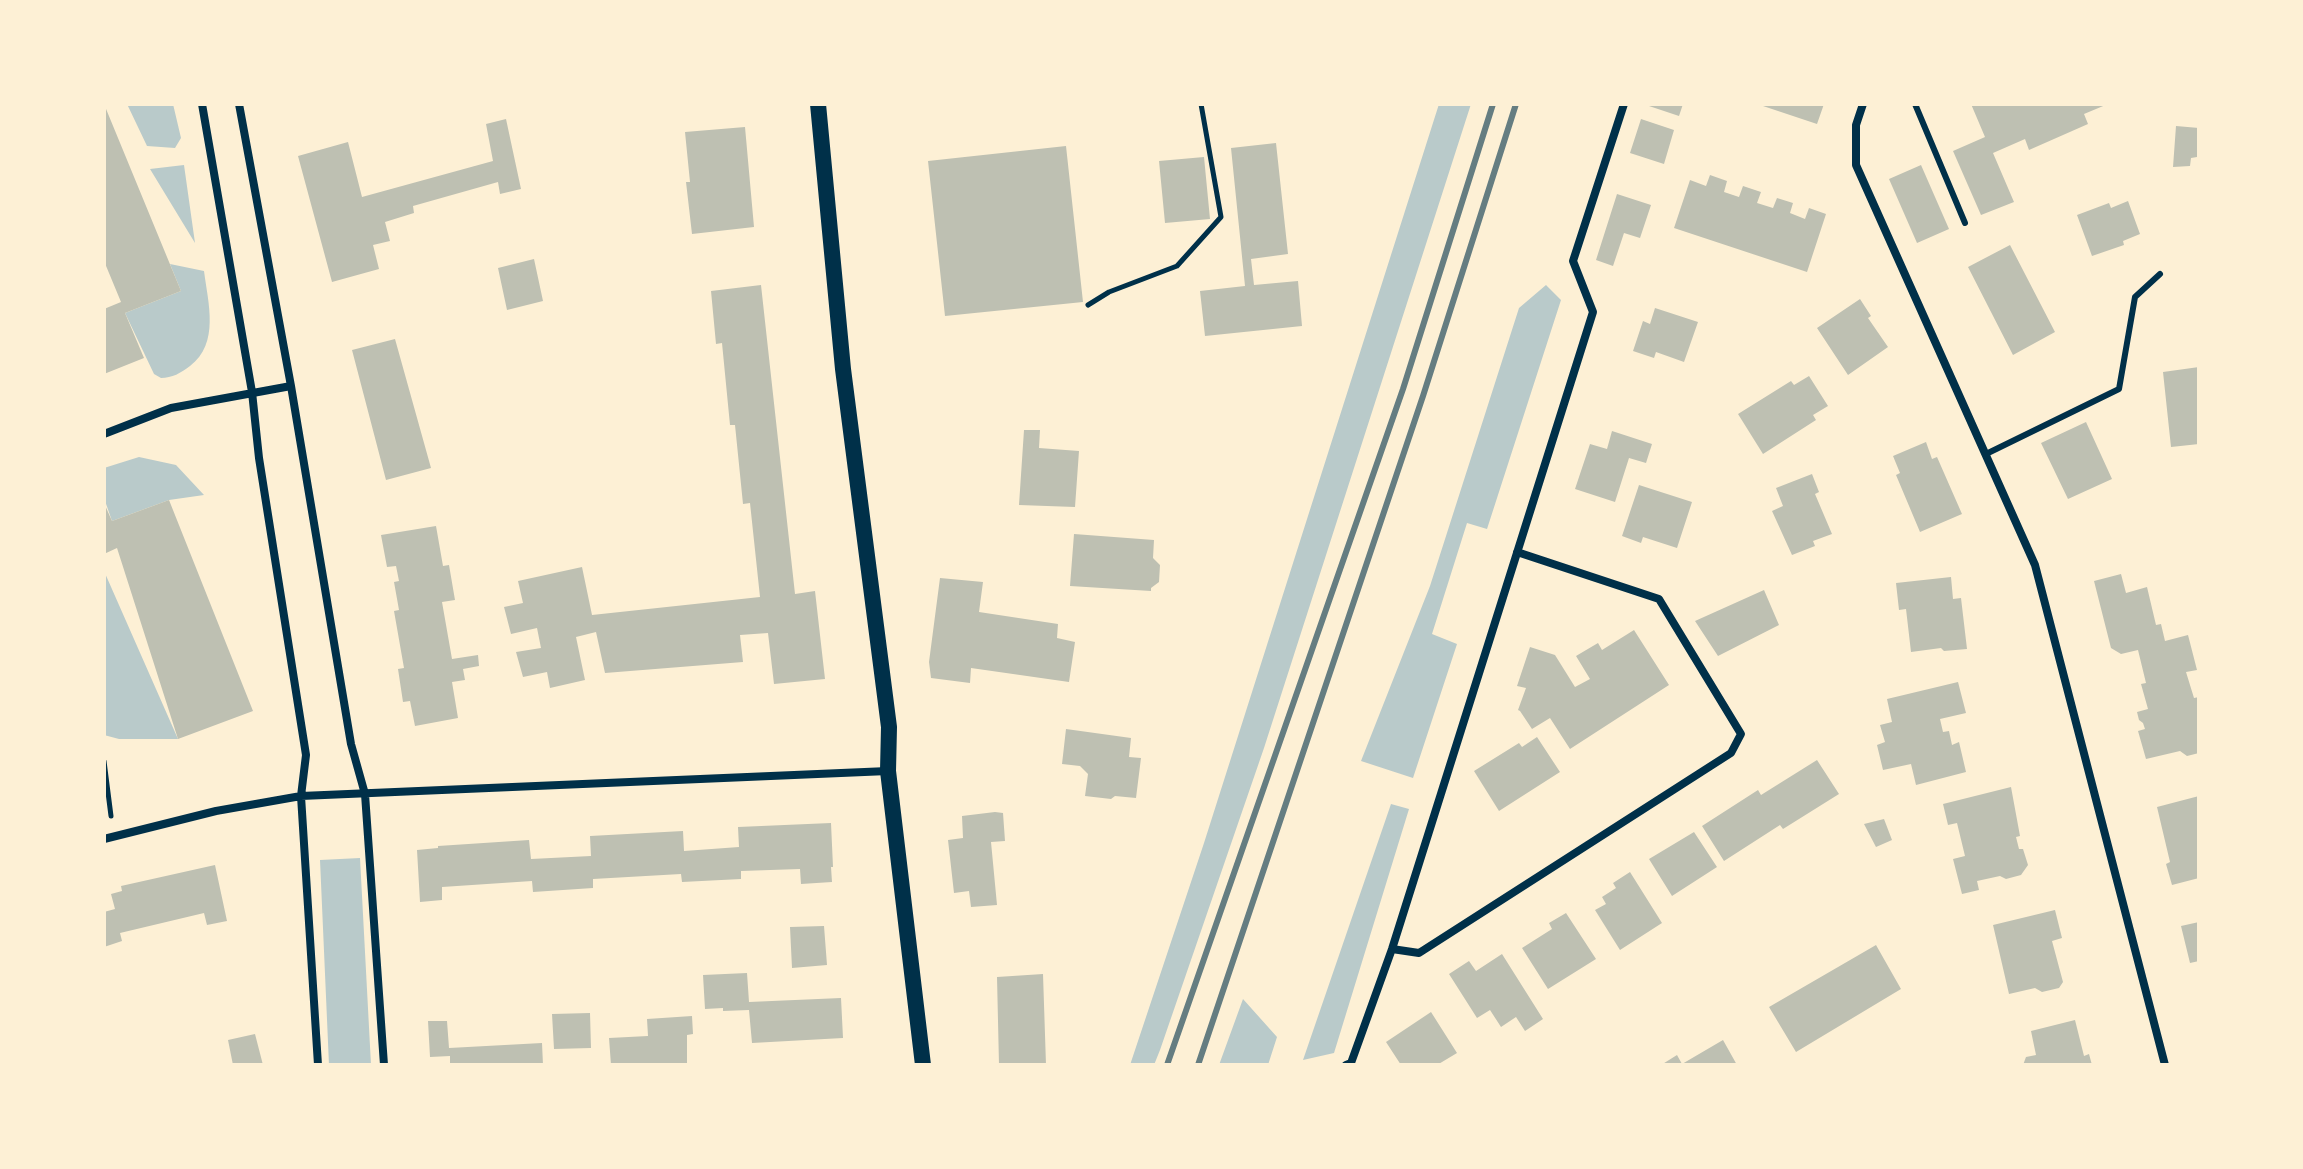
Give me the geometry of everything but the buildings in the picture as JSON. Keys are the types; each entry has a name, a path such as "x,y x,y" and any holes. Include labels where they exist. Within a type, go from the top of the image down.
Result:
{"main road":[{"path":"818,104 843,369 889,727 888,771 923,1065"}],"street":[{"path":"202,104 252,392 259,458 306,755 301,796 318,1065"},
{"path":"239,104 291,386 351,744 365,794 384,1065"},
{"path":"1346,1065 1351,1063 1392,949 1593,312 1573,261 1624,104"},
{"path":"1863,104 1856,125 1856,165 2035,565 2165,1065"},
{"path":"104,434 171,408 291,386"},
{"path":"1392,949 1419,953 1731,753 1741,734 1659,599 1517,552"},
{"path":"108,838 216,811 301,796 888,771"}],"lane":[{"path":"1915,104 1965,223"},
{"path":"1986,454 2119,389 2135,297 2160,274"}],"path":[{"path":"1088,305 1109,292 1177,266 1221,217 1201,104"},
{"path":"104,761 110,802 108,838"}],"shaded area":[{"path":"127,104 173,104 181,138 175,148 147,146"},
{"path":"1439,104 1471,104 1264,748 1160,1050 1154,1065 1130,1065 1204,843"},
{"path":"184,165 195,243 150,169"},
{"path":"170,264 204,271 210,322 209,334 199,357 180,373 161,378 154,374 125,313 181,291"},
{"path":"1546,285 1561,300 1487,529 1467,523 1432,634 1457,644 1413,778 1361,761 1430,586 1519,308"},
{"path":"139,457 176,465 204,495 169,500 112,521 104,498 104,468"},
{"path":"104,571 178,739 119,739 104,735"},
{"path":"1391,804 1409,809 1334,1053 1303,1060"},
{"path":"360,858 371,1065 329,1065 320,860"},
{"path":"1243,999 1277,1037 1268,1065 1219,1065"}],"railway":[{"path":"1167,1065 1403,389 1493,104"},
{"path":"1198,1065 1423,396 1516,104"}]}
